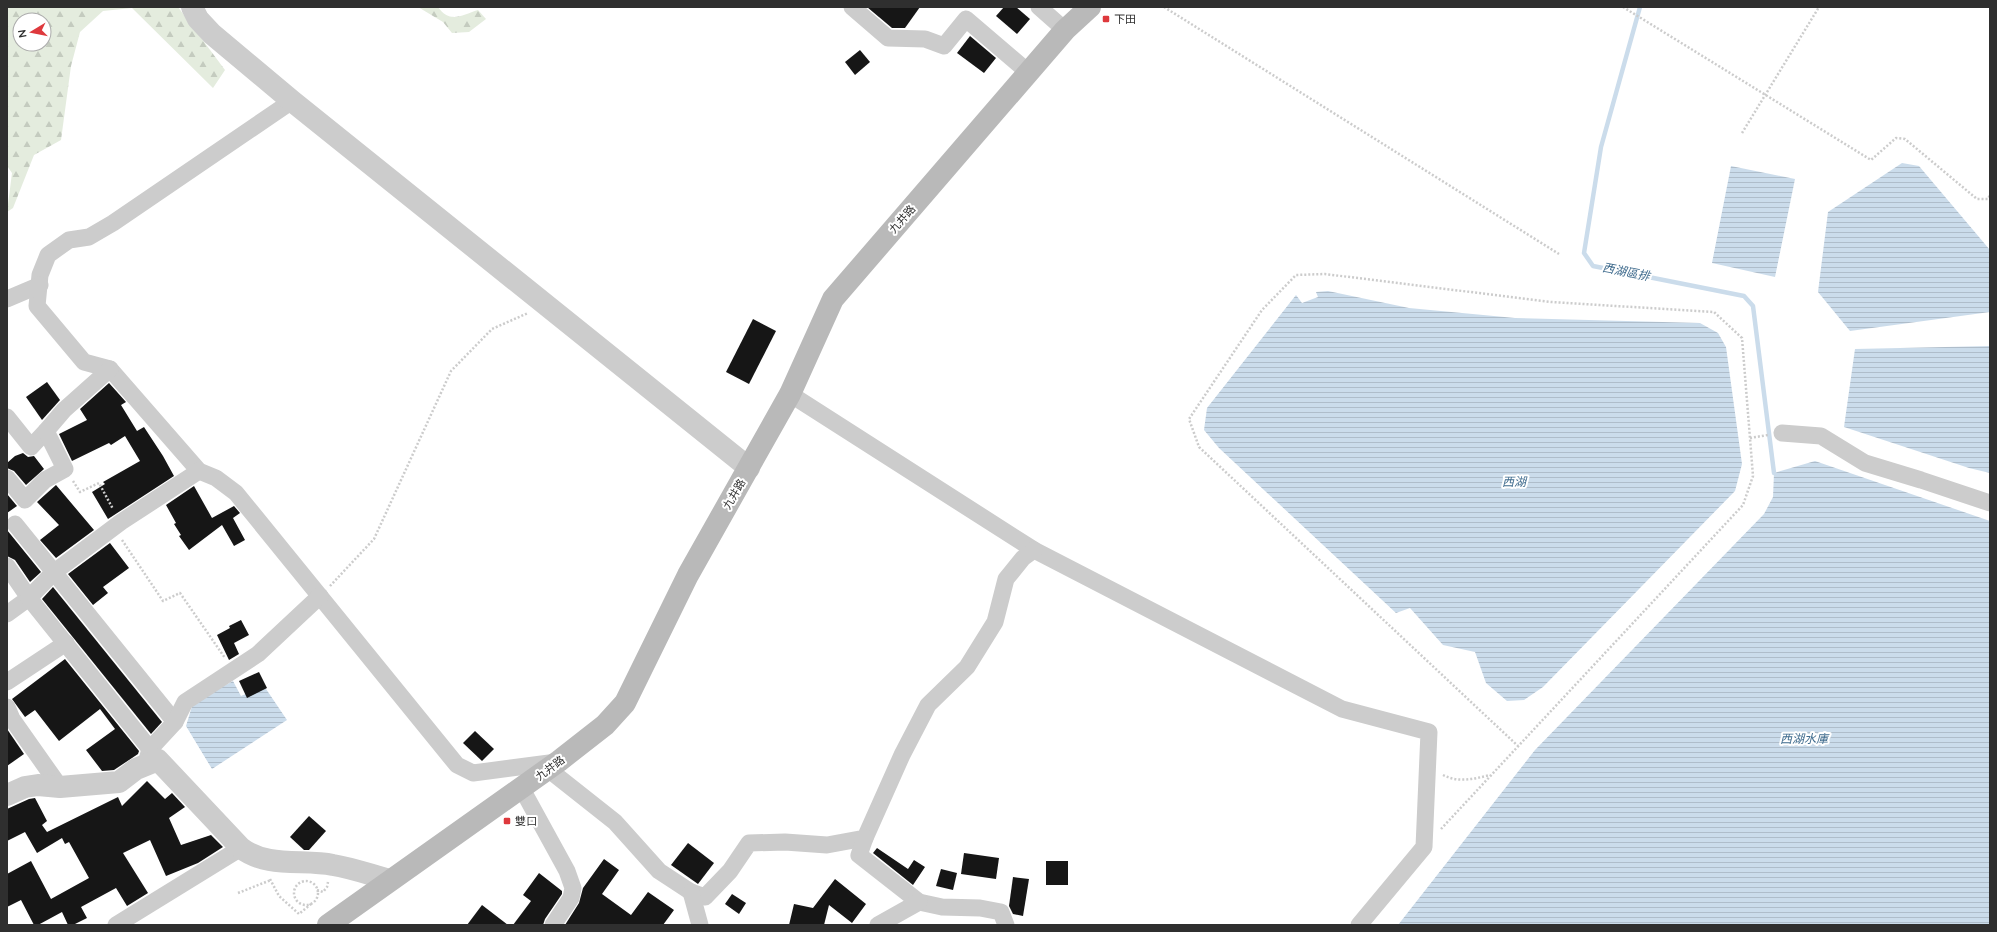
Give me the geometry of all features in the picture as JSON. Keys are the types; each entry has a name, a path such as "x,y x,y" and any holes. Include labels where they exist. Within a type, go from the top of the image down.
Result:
{"main road":[{"name":"九井路","path":"328,925 390,880 522,789 605,725 625,703 688,575 790,394 833,299 1028,72 1065,30 1090,7"}],"street":[{"path":"192,7 198,19 212,34 292,101 749,468"},
{"path":"852,7 888,38 925,39 944,46 966,19 1028,72"},
{"path":"1039,7 1065,30"},
{"path":"292,101 113,223 89,237 69,240 48,255 40,275 37,306 84,362 110,369 199,471 216,478 236,493 457,765 473,774 554,765 615,822 658,871 691,892 705,898 730,871 748,843 785,842 827,845 865,838"},
{"path":"7,299 40,285"},
{"path":"7,416 31,447 64,410 110,369"},
{"path":"790,394 1034,550 1342,709 1429,732 1424,846 1359,925"},
{"path":"46,431 65,469 45,480 25,500 11,528 53,573 175,722"},
{"path":"1782,433 1821,436 1865,463 1990,503"},
{"path":"7,614 30,598 53,573 121,522 199,471"},
{"path":"7,478 25,500"},
{"path":"1006,925 1001,912 980,908 942,906 920,902 858,855 902,755 928,705 967,667 995,622 1006,578 1023,558 1034,550"},
{"path":"7,566 30,598 66,643 148,757 158,760 241,848 252,856 279,861 333,865 390,880"},
{"path":"7,795 38,785 60,786 119,782 148,757 175,722 185,702 258,654 320,596"},
{"path":"7,682 66,643"},
{"path":"7,708 12,719 60,786"},
{"path":"522,789 567,871 573,888 571,898 553,925"},
{"path":"116,925 241,848"},
{"path":"691,892 700,925"},
{"path":"878,925 920,902"}],"path":[{"path":"1164,7 1559,254"},
{"path":"1623,7 1871,160 1896,138 1905,139 1977,199 1988,199 1990,195"},
{"path":"1742,133 1819,7"},
{"path":"1424,846 1518,746 1743,505 1753,476 1742,338 1714,312 1550,302 1325,274 1296,275 1262,310 1189,419 1199,447 1518,746"},
{"path":"320,596 374,539 451,371 492,329 546,305"},
{"path":"1750,438 1764,436"},
{"path":"65,469 80,492 98,484 121,522 119,535 163,601 180,592 233,670"},
{"path":"1427,772 1437,773 1452,780 1474,779 1491,774"},
{"path":"265,876 271,880 279,896 299,914 311,904 316,898 316,887 309,882 301,882 295,888 294,896 300,904 311,904"},
{"path":"238,893 271,880"}],"green space":[{"path":"7,7 178,7 225,70 213,88 132,8 103,11 80,32 71,66 61,140 34,155 13,208 7,212 12,173 7,166"},
{"path":"418,7 438,7 447,15 452,17 461,16 478,10 486,19 469,32 452,33 443,22"}],"water":[{"path":"1902,163 1919,166 1990,250 1990,312 1850,331 1818,292 1828,212"},
{"path":"1731,166 1795,179 1775,277 1712,263"},
{"name":"西湖","path":"1328,291 1409,308 1515,318 1700,323 1718,333 1726,347 1742,464 1735,491 1543,687 1524,700 1507,701 1486,683 1475,652 1443,645 1410,608 1396,613 1219,448 1204,430 1207,408 1296,295 1302,303 1318,297 1316,292"},
{"path":"1990,346 1990,473 1969,468 1844,427 1855,349"},
{"name":"西湖水庫","path":"1815,461 1990,521 1990,925 1398,925 1535,750 1764,514 1773,497 1774,473"},
{"path":"233,681 241,696 264,686 287,720 212,769 186,726 193,703"}],"building":[{"path":"867,7 920,7 905,28 892,28"},
{"path":"1004,7 1016,7 1030,19 1017,34 996,16"},
{"path":"970,36 996,58 984,73 957,53"},
{"path":"860,50 870,62 855,75 845,62"},
{"path":"753,319 776,331 749,384 726,372"},
{"path":"47,382 60,400 42,420 26,397"},
{"path":"109,383 126,402 121,405 137,431 144,427 174,476 108,519 92,492 105,484 103,482 140,461 125,436 111,445 109,443 72,461 59,434 87,420 80,409"},
{"path":"23,453 28,457 34,456 44,469 26,485 14,471 7,468 7,463 15,456"},
{"path":"56,485 94,530 56,558 40,540 59,525 37,502"},
{"path":"194,486 212,518 234,506 240,513 233,518 245,540 234,546 222,525 189,550 179,536 181,535 174,524 176,523 166,505"},
{"path":"7,494 17,506 7,513"},
{"path":"7,530 41,572 30,582 15,560 7,556"},
{"path":"110,543 129,568 103,587 108,593 93,605 68,574"},
{"path":"53,587 162,722 151,734 42,599"},
{"path":"241,620 249,635 234,643 239,654 229,660 217,635 230,628 229,626"},
{"path":"65,659 139,751 138,754 114,770 102,771 86,750 115,729 100,709 59,741 35,710 25,717 12,699"},
{"path":"259,672 267,688 247,698 239,681"},
{"path":"7,729 24,754 7,766"},
{"path":"475,731 494,749 482,761 463,743"},
{"path":"147,781 165,799 172,793 185,807 169,818 181,845 211,835 223,847 198,863 166,876 150,840 123,853 148,893 127,906 116,888 81,907 87,918 73,925 68,925 62,912 38,925 34,925 21,900 7,907 7,874 31,861 51,899 89,878 69,842 65,844 62,838 37,853 25,832 7,841 7,809 29,799 35,798 47,821 42,825 47,832 118,797 122,806"},
{"path":"309,816 326,831 309,850 304,850 290,837"},
{"path":"688,843 714,863 698,884 671,865"},
{"path":"877,848 908,869 914,860 925,867 913,885 873,853"},
{"path":"964,853 999,858 996,879 961,874"},
{"path":"604,859 619,870 602,894 631,915 648,892 674,910 663,925 565,925 579,903 583,888"},
{"path":"1046,861 1068,861 1068,885 1046,885"},
{"path":"941,869 957,873 953,890 936,886"},
{"path":"539,873 562,891 562,894 545,919 543,925 513,925 531,901 523,895"},
{"path":"1013,877 1029,879 1023,916 1013,914 1009,906"},
{"path":"835,879 866,904 852,923 829,905 824,925 789,925 794,904 813,908"},
{"path":"732,894 746,903 739,914 725,904"},
{"path":"482,905 508,925 467,925"}],"waterway":[{"name":"西湖區排","path":"1640,7 1601,147 1584,253 1593,266 1744,296 1753,306 1774,473"}],"place":[{"name":"下田","path":"1106,19"},
{"name":"雙口","path":"507,821"}]}
